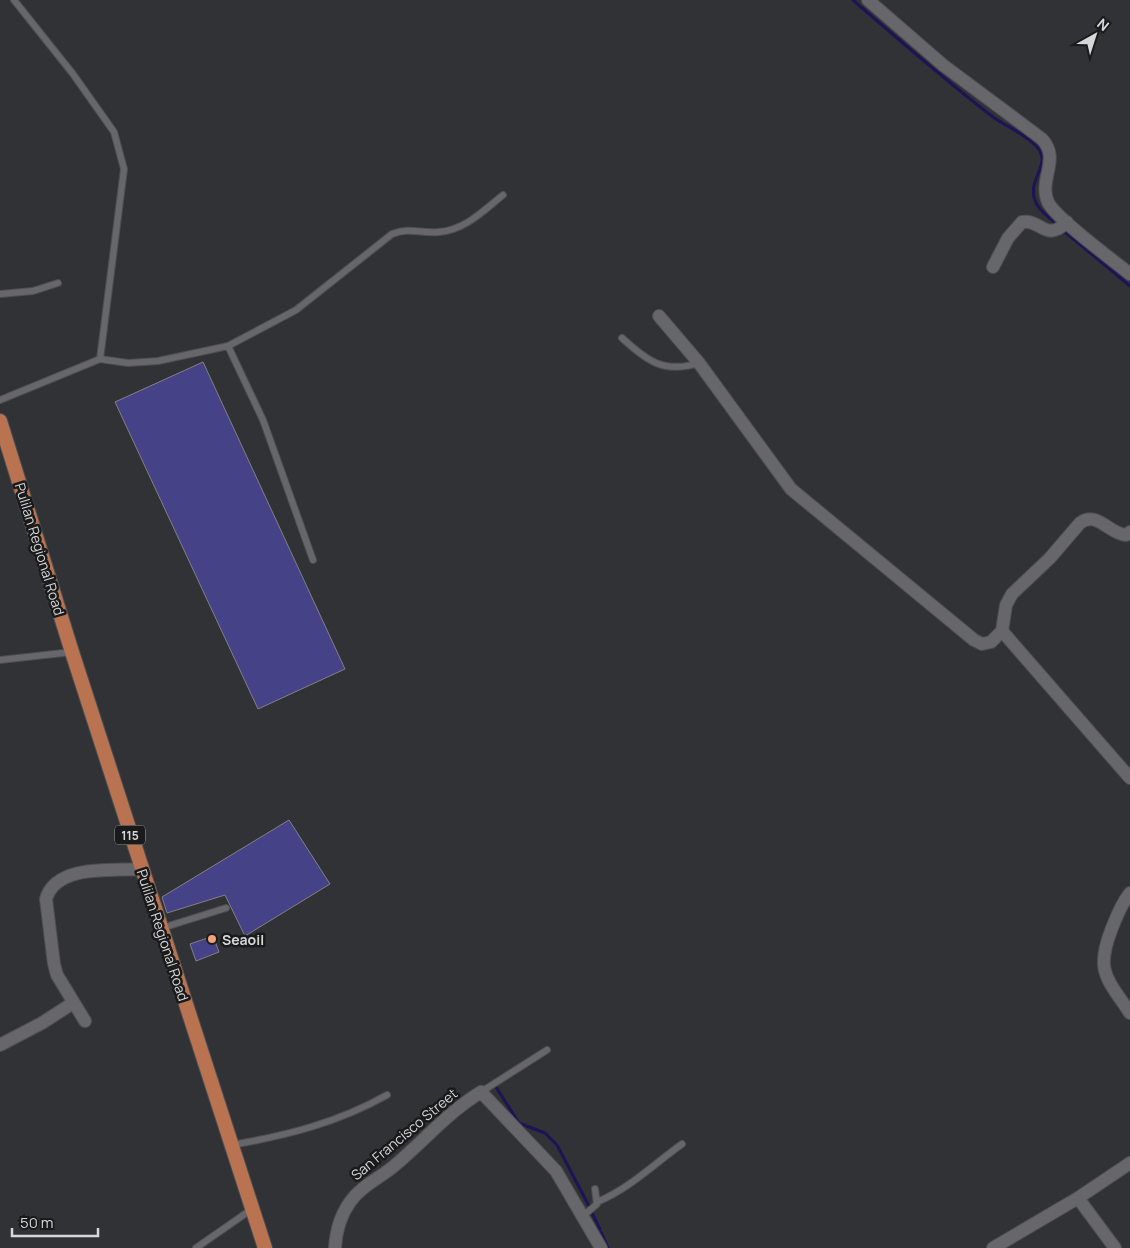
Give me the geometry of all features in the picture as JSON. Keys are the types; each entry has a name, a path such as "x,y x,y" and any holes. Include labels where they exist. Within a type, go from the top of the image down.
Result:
{"main road":[{"name":"Pulilan Regional Road","path":"0,421 141,869 162,928 264,1248"}],"street":[{"path":"868,0 943,65 1048,146 1051,155 1045,190 1047,201 1067,222 1130,274"},
{"path":"992,267 1008,238 1022,222 1028,221 1052,232 1059,230 1067,222"},
{"path":"659,316 699,363 791,489 974,640 982,644 991,642 1002,631 1006,604 1012,594 1050,558 1080,523 1086,519 1095,519 1118,534 1126,535 1130,532"},
{"path":"1002,631 1130,778"},
{"path":"85,1021 57,975 54,964 46,899 49,889 64,877 76,873 141,869"},
{"path":"1130,893 1124,900 1103,951 1103,964 1108,980 1130,1013"},
{"path":"0,1045 42,1023 73,1003"},
{"path":"481,1092 556,1171 601,1248"},
{"name":"San Francisco Street","path":"335,1248 336,1233 342,1215 351,1200 395,1166 463,1103 481,1092"},
{"path":"993,1248 1078,1198 1130,1163"},
{"path":"1078,1198 1115,1248"}],"lane":[{"path":"14,0 73,74 114,132 124,169 100,359"},
{"path":"0,400 100,359 128,364 158,361 228,346 296,310 392,234 404,229 437,232 457,229 503,195"},
{"path":"0,294 33,291 58,283"},
{"path":"622,338 652,362 669,367 683,368 699,363"},
{"path":"228,346 263,420 313,560"},
{"path":"0,660 72,652"},
{"path":"162,928 226,908"},
{"path":"481,1092 547,1050"},
{"path":"232,1145 291,1134 331,1121 387,1095"},
{"path":"583,1216 597,1202 621,1192 682,1144"},
{"path":"595,1189 597,1202"},
{"path":"196,1248 252,1209"}],"building":[{"path":"203,362 345,669 258,709 115,402"},
{"path":"289,820 330,884 245,936 225,895 167,913 162,897"},
{"path":"213,936 219,952 196,961 190,944"}],"waterway":[{"path":"853,0 975,103 993,117 1027,138 1037,147 1042,160 1034,187 1034,195 1038,206 1054,222"},
{"path":"1065,232 1130,286"},
{"path":"496,1087 519,1123 545,1133 557,1145 590,1208"},
{"path":"592,1213 600,1229"},
{"path":"601,1232 608,1248"}],"place":[{"name":"Seaoil","path":"212,939"}]}
